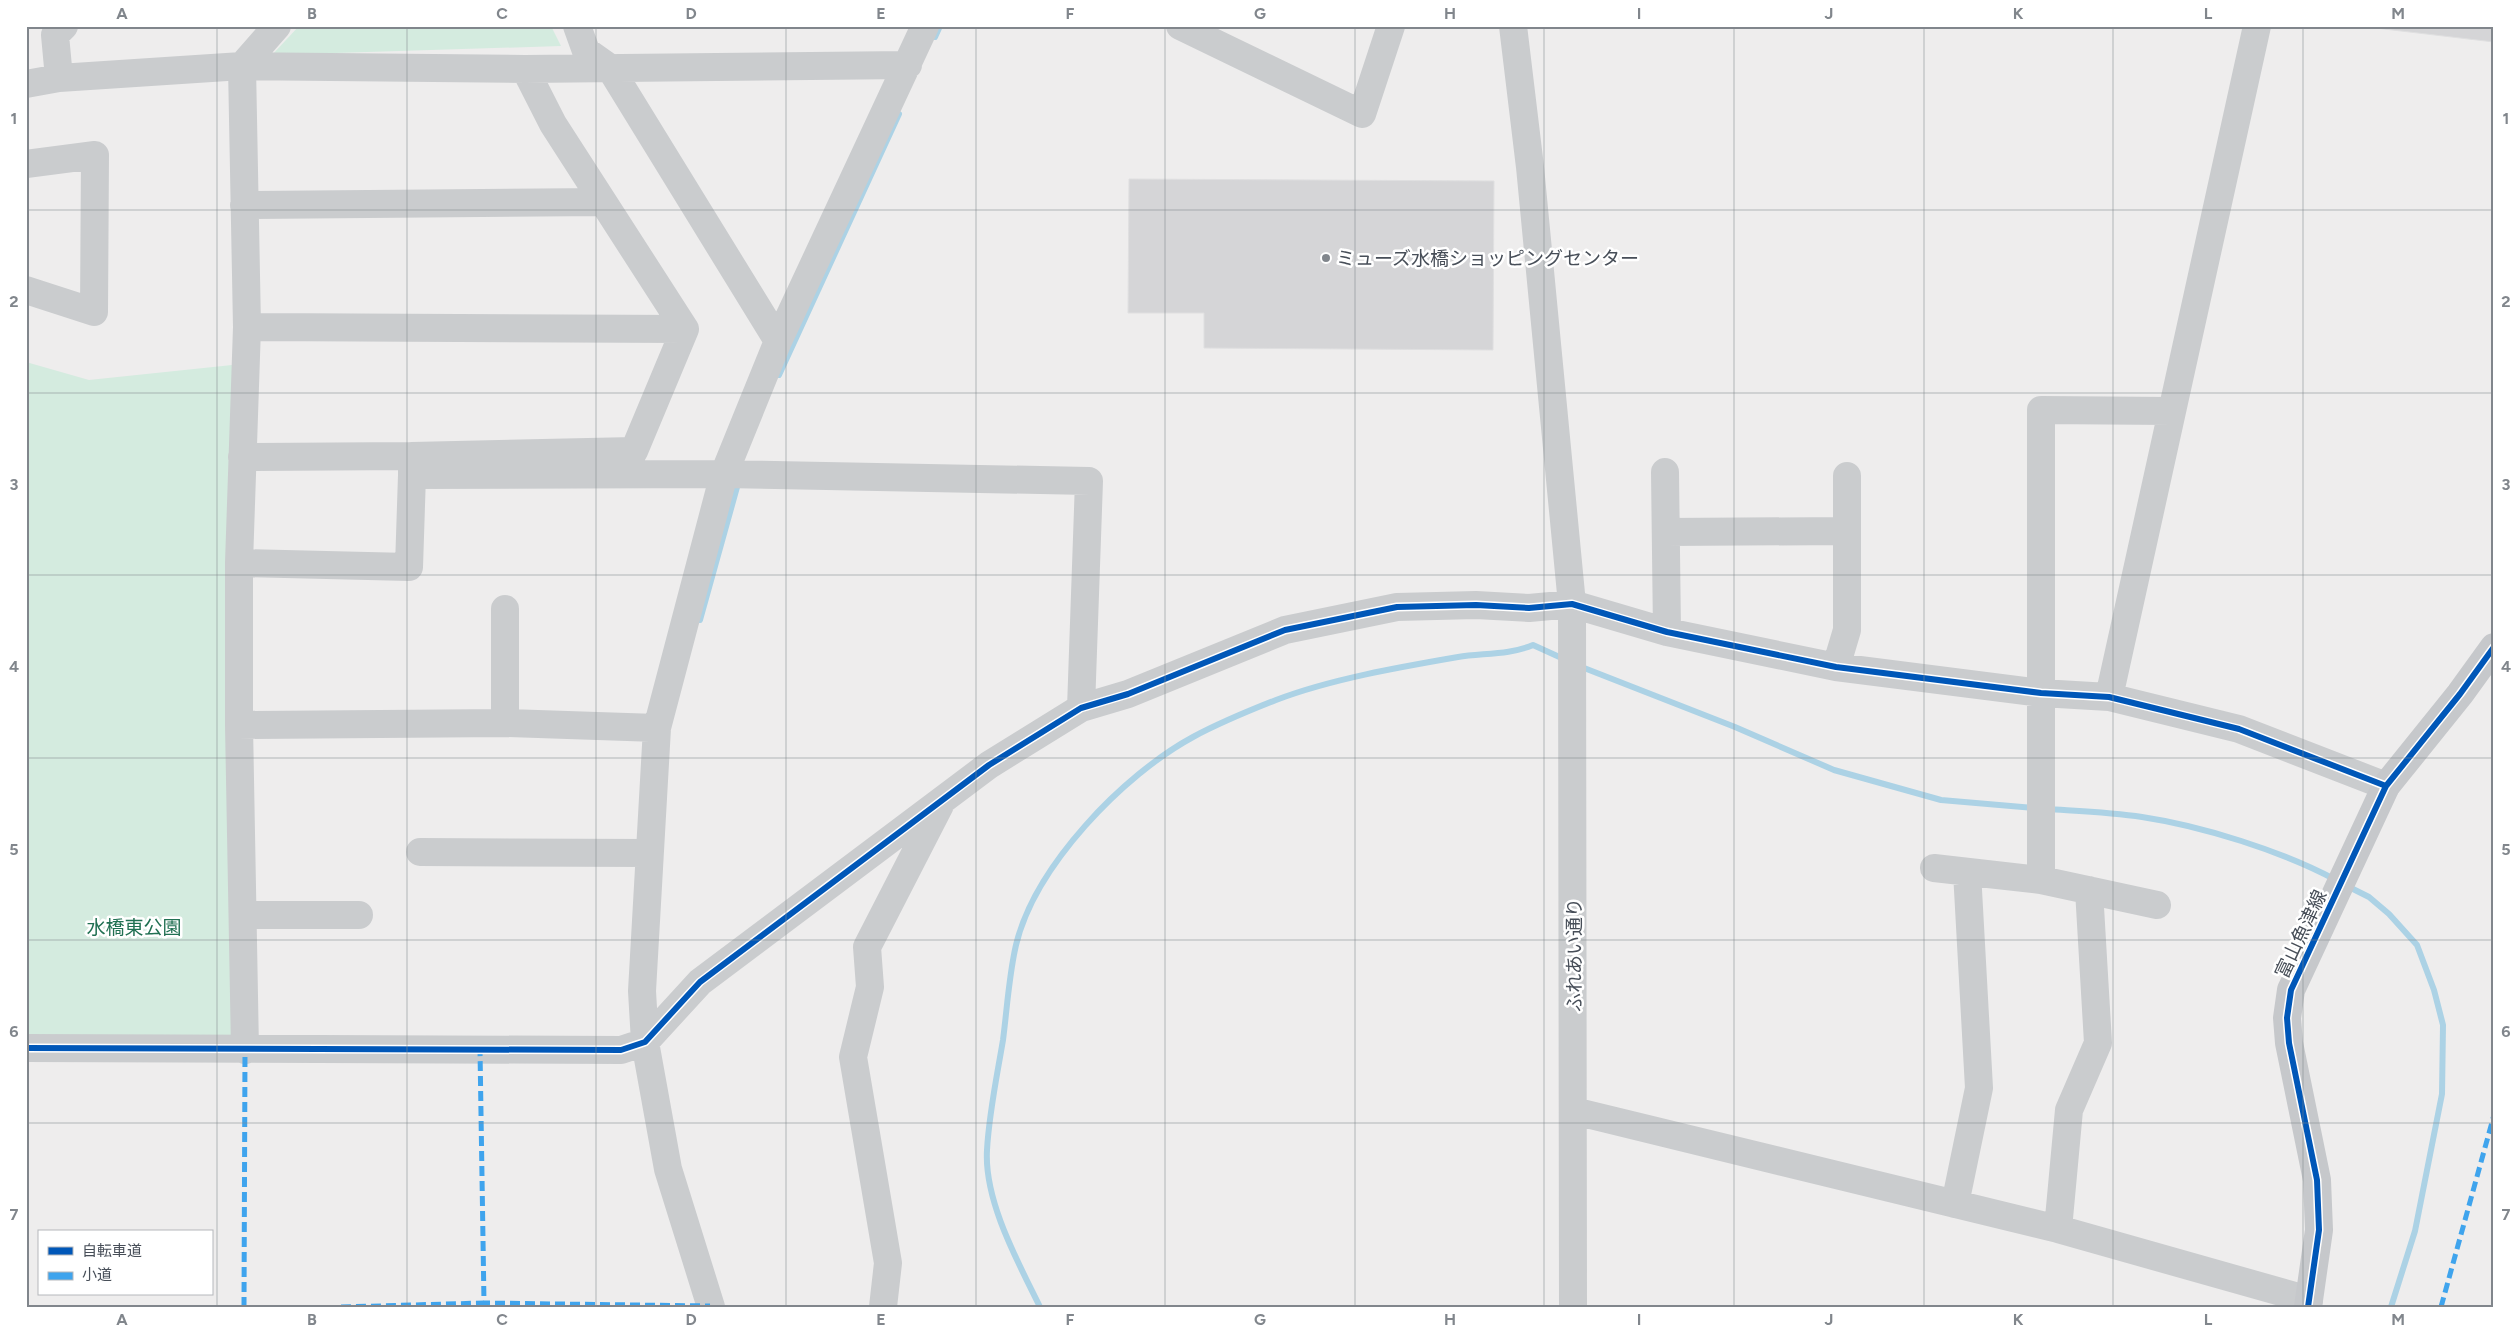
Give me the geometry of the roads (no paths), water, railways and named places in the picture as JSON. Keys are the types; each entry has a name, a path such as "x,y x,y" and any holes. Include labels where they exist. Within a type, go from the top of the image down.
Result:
{"main road":[{"name":"富山魚津線","path":"2309,1304 2319,1230 2317,1180 2289,1043 2287,1018 2291,990 2386,786 2460,694 2494,647"}],"street":[{"path":"59,78 55,36 64,26"},
{"path":"245,1050 239,725 239,562 247,327 242,66 277,26"},
{"path":"577,26 586,52 610,68 778,341"},
{"path":"711,1307 668,1169 645,1042 642,991 656,728 724,474 778,341 908,65 924,26"},
{"path":"1180,26 1362,114 1391,26"},
{"name":"ふれあい通り","path":"1513,26 1530,167 1572,604 1574,1307"},
{"path":"2109,697 2257,26"},
{"path":"26,84 59,78 242,66 525,69 908,65"},
{"path":"525,69 553,124 685,329"},
{"path":"26,164 95,155 94,312 26,290"},
{"path":"244,205 603,202"},
{"path":"247,327 685,329"},
{"path":"412,465 634,451 685,329"},
{"path":"2041,880 2041,410 2172,411"},
{"path":"242,457 412,465 724,474 1090,480 1081,708"},
{"path":"239,562 409,567 412,465"},
{"path":"1665,472 1667,632"},
{"path":"1836,667 1847,630 1847,476"},
{"path":"1666,532 1847,531"},
{"path":"26,1048 621,1050 645,1042 700,982 943,799 989,765 1081,708 1128,694 1294,628 1397,606 1476,605 1529,608 1572,604 1667,632 1836,667 2041,693 2109,697 2239,729 2386,786"},
{"path":"505,723 506,608"},
{"path":"239,725 505,723 656,728"},
{"path":"883,1307 888,1263 853,1057 870,987 867,947 943,799"},
{"path":"420,852 649,853"},
{"path":"1934,868 2041,880 2157,904"},
{"path":"1955,1204 1979,1088 1967,872"},
{"path":"2058,1229 2069,1110 2098,1043 2090,890"},
{"path":"243,915 359,915"},
{"path":"1574,1112 2058,1229 2309,1304"}],"waterway":[{"path":"935,37 940,26"},
{"path":"779,375 899,114"},
{"path":"700,620 739,480"},
{"path":"1040,1307 1004,1231 991,1190 987,1150 991,1108 1003,1040 1016,945 1026,915 1062,854 1085,826 1138,774 1193,737 1276,700 1319,686 1366,674 1458,657 1515,651 1533,645 1566,660"},
{"path":"1579,666 1735,727 1834,770 1941,800 2035,808"},
{"path":"2047,809 2130,815 2216,833 2291,859 2336,880"},
{"path":"2347,886 2369,897 2389,914 2417,945 2434,990 2443,1025 2442,1094 2415,1231 2391,1307"}],"place":[{"name":"ミューズ水橋ショッピングセンター","path":"1326,258"}],"park label":[{"name":"水橋東公園","path":"134,927"}]}
